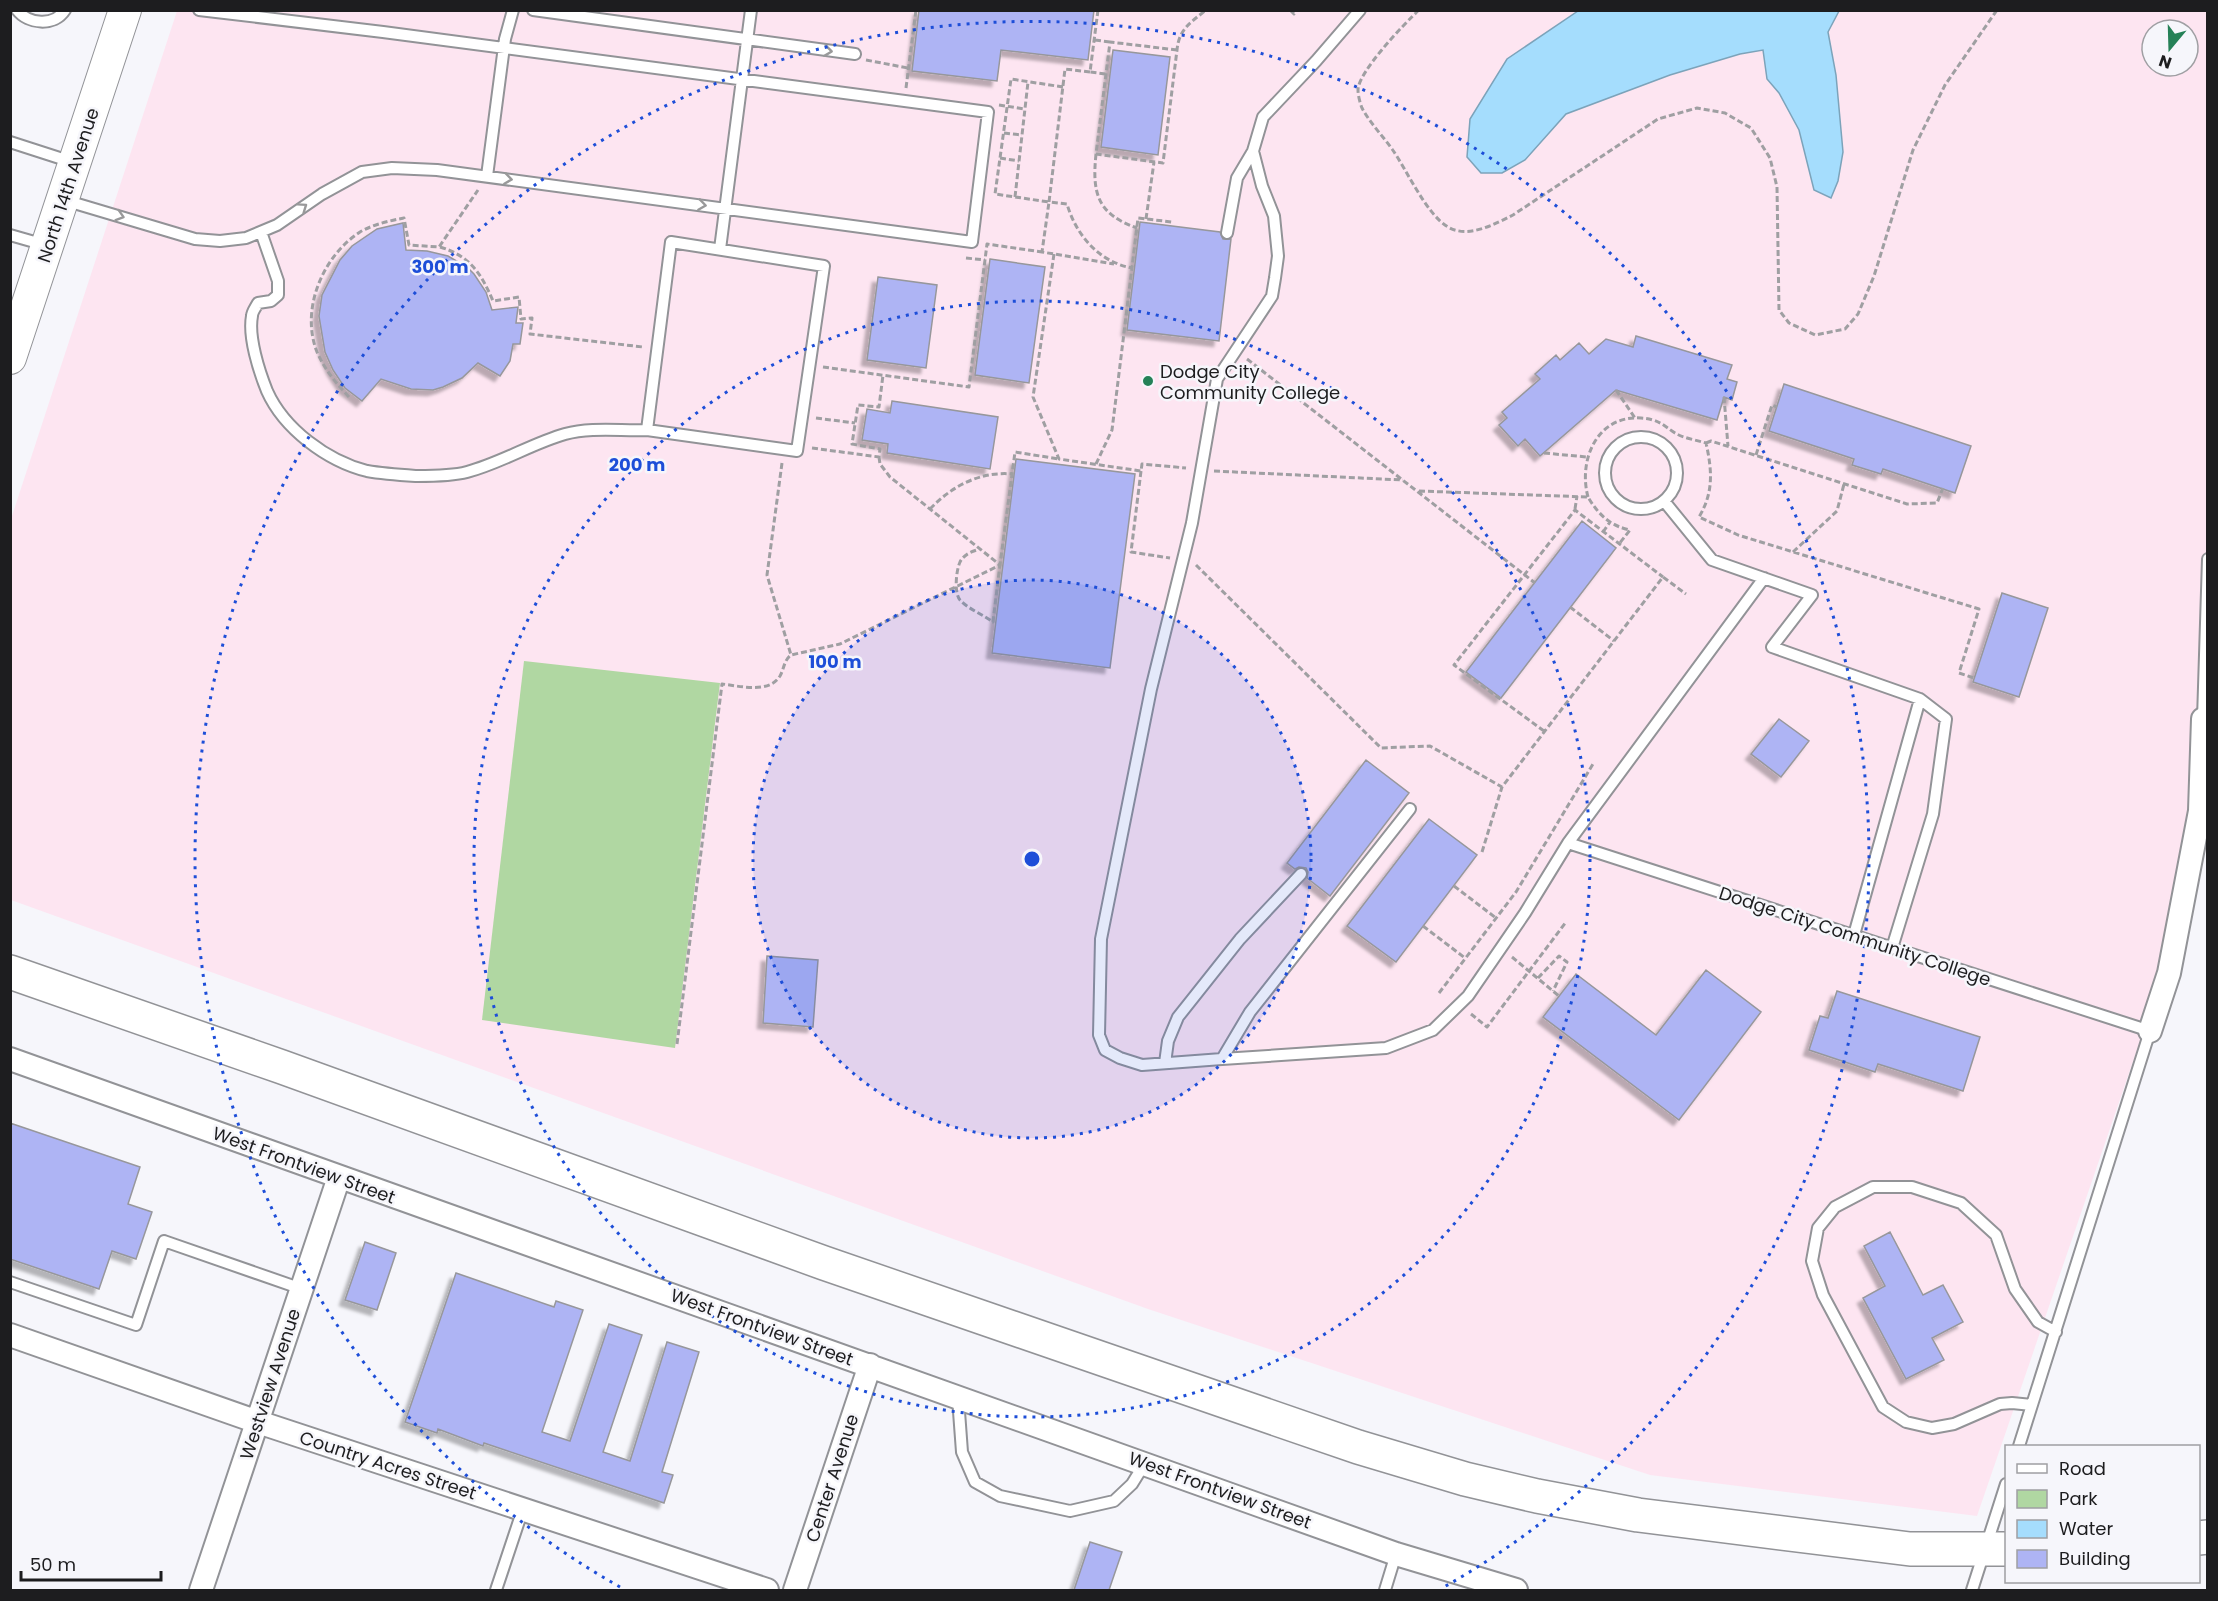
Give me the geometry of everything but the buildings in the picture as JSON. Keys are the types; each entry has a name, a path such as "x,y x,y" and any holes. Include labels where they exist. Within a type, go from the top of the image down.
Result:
{"highway":[{"path":"10,972 282,1067 835,1267 1358,1447 1464,1479 1537,1496 1638,1515 1910,1549 1996,1549"}],"main road":[{"name":"North 14th Avenue","path":"10,358 76,163 121,11"}],"street":[{"path":"2151,1031 2169,973 2200,811 2203,719"},
{"name":"West Frontview Street","path":"10,1059 1396,1554 1516,1590"},
{"name":"Westview Avenue","path":"201,1590 339,1177"},
{"name":"Country Acres Street","path":"10,1335 258,1422 767,1590"},
{"name":"Center Avenue","path":"795,1590 870,1365"}],"lane":[{"path":"17,10 23,17 42,22 62,15 65,10"},
{"path":"64,200 195,239 220,241 238,239 277,225 322,194 362,172 392,168 437,170 972,242 988,112 199,10"},
{"path":"487,176 504,48 513,10"},
{"path":"533,10 855,54"},
{"path":"720,249 751,10"},
{"path":"1227,233 1237,178 1253,151 1263,117 1360,10"},
{"path":"10,142 76,163"},
{"path":"1253,151 1262,186 1274,216 1278,256 1272,296 1218,379 1192,523 1151,688 1101,939 1098,1035 1105,1050 1142,1065 1386,1048 1433,1030 1468,996 1568,843 1764,578"},
{"path":"261,232 278,281 278,295 271,301 258,303 252,315 253,343 262,378 272,402 289,424 310,442 339,461 367,471 398,475 431,476 464,473 496,463 564,434 598,430 647,430 797,451 824,266 670,242 647,430"},
{"path":"10,235 48,246"},
{"path":"1644,437 1655,440 1666,447 1673,456 1677,468 1676,480 1672,492 1664,501 1653,507 1641,509 1629,507 1611,492 1606,482 1607,459 1622,442 1644,437"},
{"path":"1664,501 1712,560 1812,595 1772,647 1920,699 1946,719 1933,814 1892,948"},
{"path":"2203,719 2208,558"},
{"path":"1854,935 1920,699"},
{"path":"1222,1059 1250,1012 1410,809"},
{"name":"Dodge City Community College","path":"1568,843 2151,1031"},
{"path":"1165,1063 1168,1041 1178,1017 1240,939 1300,873"},
{"path":"2019,1445 2151,1031"},
{"path":"2032,1405 2000,1404 1954,1424 1932,1428 1906,1422 1882,1407 1823,1294 1812,1261 1818,1228 1835,1207 1873,1187 1911,1187 1961,1203 1996,1235 2016,1289 2038,1322 2056,1332"},
{"path":"10,1282 136,1325 164,1241 302,1289"},
{"path":"958,1396 962,1452 975,1482 1000,1496 1070,1511 1114,1501 1132,1484 1145,1463"},
{"path":"1972,1590 1996,1549 2005,1497"},
{"path":"496,1590 523,1509"},
{"path":"1385,1590 1396,1554"}],"path":[{"path":"905,93 916,10"},
{"path":"1090,72 1098,10"},
{"path":"1096,154 1163,163 1181,31 1206,10"},
{"path":"1290,10 1294,14 1296,10"},
{"path":"1419,10 1362,75 1358,89 1361,106 1373,125 1430,208 1449,228 1468,232 1490,226 1513,215 1658,119 1697,108 1725,112 1751,128 1770,158 1777,187 1779,310 1789,323 1815,335 1845,329 1858,314 1874,276 1913,150 1945,85 1997,10"},
{"path":"1095,40 1177,50"},
{"path":"1110,42 1094,176 1099,203 1118,220 1137,228"},
{"path":"855,54 866,60 908,68"},
{"path":"1042,252 1065,69 1106,74"},
{"path":"1063,87 1011,79 996,194 1067,204 1072,220 1083,236 1099,254 1116,265"},
{"path":"1015,197 1028,82"},
{"path":"1004,133 1022,135"},
{"path":"1000,158 1019,161"},
{"path":"1146,219 1154,162"},
{"path":"439,247 478,190"},
{"path":"349,397 330,376 316,351 312,327 312,305 326,265 343,246 360,232 376,224 404,218 409,244 439,247 460,256 483,277 493,301 519,297 521,319 532,318 530,334 657,349"},
{"path":"1096,464 1112,430 1138,218 1173,222"},
{"path":"809,365 969,387 987,244 1132,268"},
{"path":"1054,254 1034,397 1059,459"},
{"path":"962,257 985,260"},
{"path":"1236,351 1535,583"},
{"path":"883,375 879,407 858,405 852,444 880,449 880,464 890,477 1000,565"},
{"path":"1616,390 1635,418"},
{"path":"1724,397 1728,446"},
{"path":"1756,455 1772,405 1777,407"},
{"path":"802,416 855,423"},
{"path":"1619,544 1630,530 1610,522 1596,510 1588,497 1584,482 1587,457 1594,442 1606,429 1619,422 1635,418 1656,421 1667,425 1676,434 1706,443 1711,441 1728,446 1907,504 1937,503 1943,488"},
{"path":"1706,443 1711,483 1709,498 1699,517 1738,535 1979,609 1959,673 1974,678"},
{"path":"798,446 879,457"},
{"path":"784,450 767,575 791,655"},
{"path":"980,549 972,552 960,562 958,595 961,601 993,622 1015,452 1140,471"},
{"path":"1544,453 1587,457"},
{"path":"1403,480 1201,470 1142,464 1131,552 1192,561 1381,748 1430,746 1502,787"},
{"path":"930,509 946,493 970,481 998,472 1012,474"},
{"path":"1793,552 1837,511 1844,484"},
{"path":"1417,491 1588,497"},
{"path":"1545,731 1455,665 1575,510 1576,496"},
{"path":"1575,510 1686,594"},
{"path":"1603,532 1610,522"},
{"path":"677,1044 722,684 769,686 781,674 786,658 791,655 840,644 1000,565"},
{"path":"1482,852 1502,787 1663,578"},
{"path":"1570,607 1614,641"},
{"path":"1439,993 1535,863 1593,764"},
{"path":"1454,886 1496,918"},
{"path":"1459,1005 1487,1027 1566,922"},
{"path":"1423,926 1465,958"},
{"path":"1501,948 1559,996"},
{"path":"1538,978 1559,956 1567,962 1553,991"}],"shaded area":[{"name":"Dodge City Community College","path":"177,11 2207,11 2207,846 1977,1516 1650,1475 1148,1309 11,900 11,519"}],"green space":[{"path":"524,661 720,683 675,1048 482,1020"}],"water":[{"path":"1578,11 1839,11 1828,32 1836,75 1843,152 1838,181 1831,198 1814,190 1799,130 1779,93 1767,79 1763,50 1740,54 1670,75 1566,114 1525,160 1502,173 1481,173 1467,157 1470,119 1507,59"}],"place":[{"name":"Dodge City Community College","path":"1148,381"}]}
